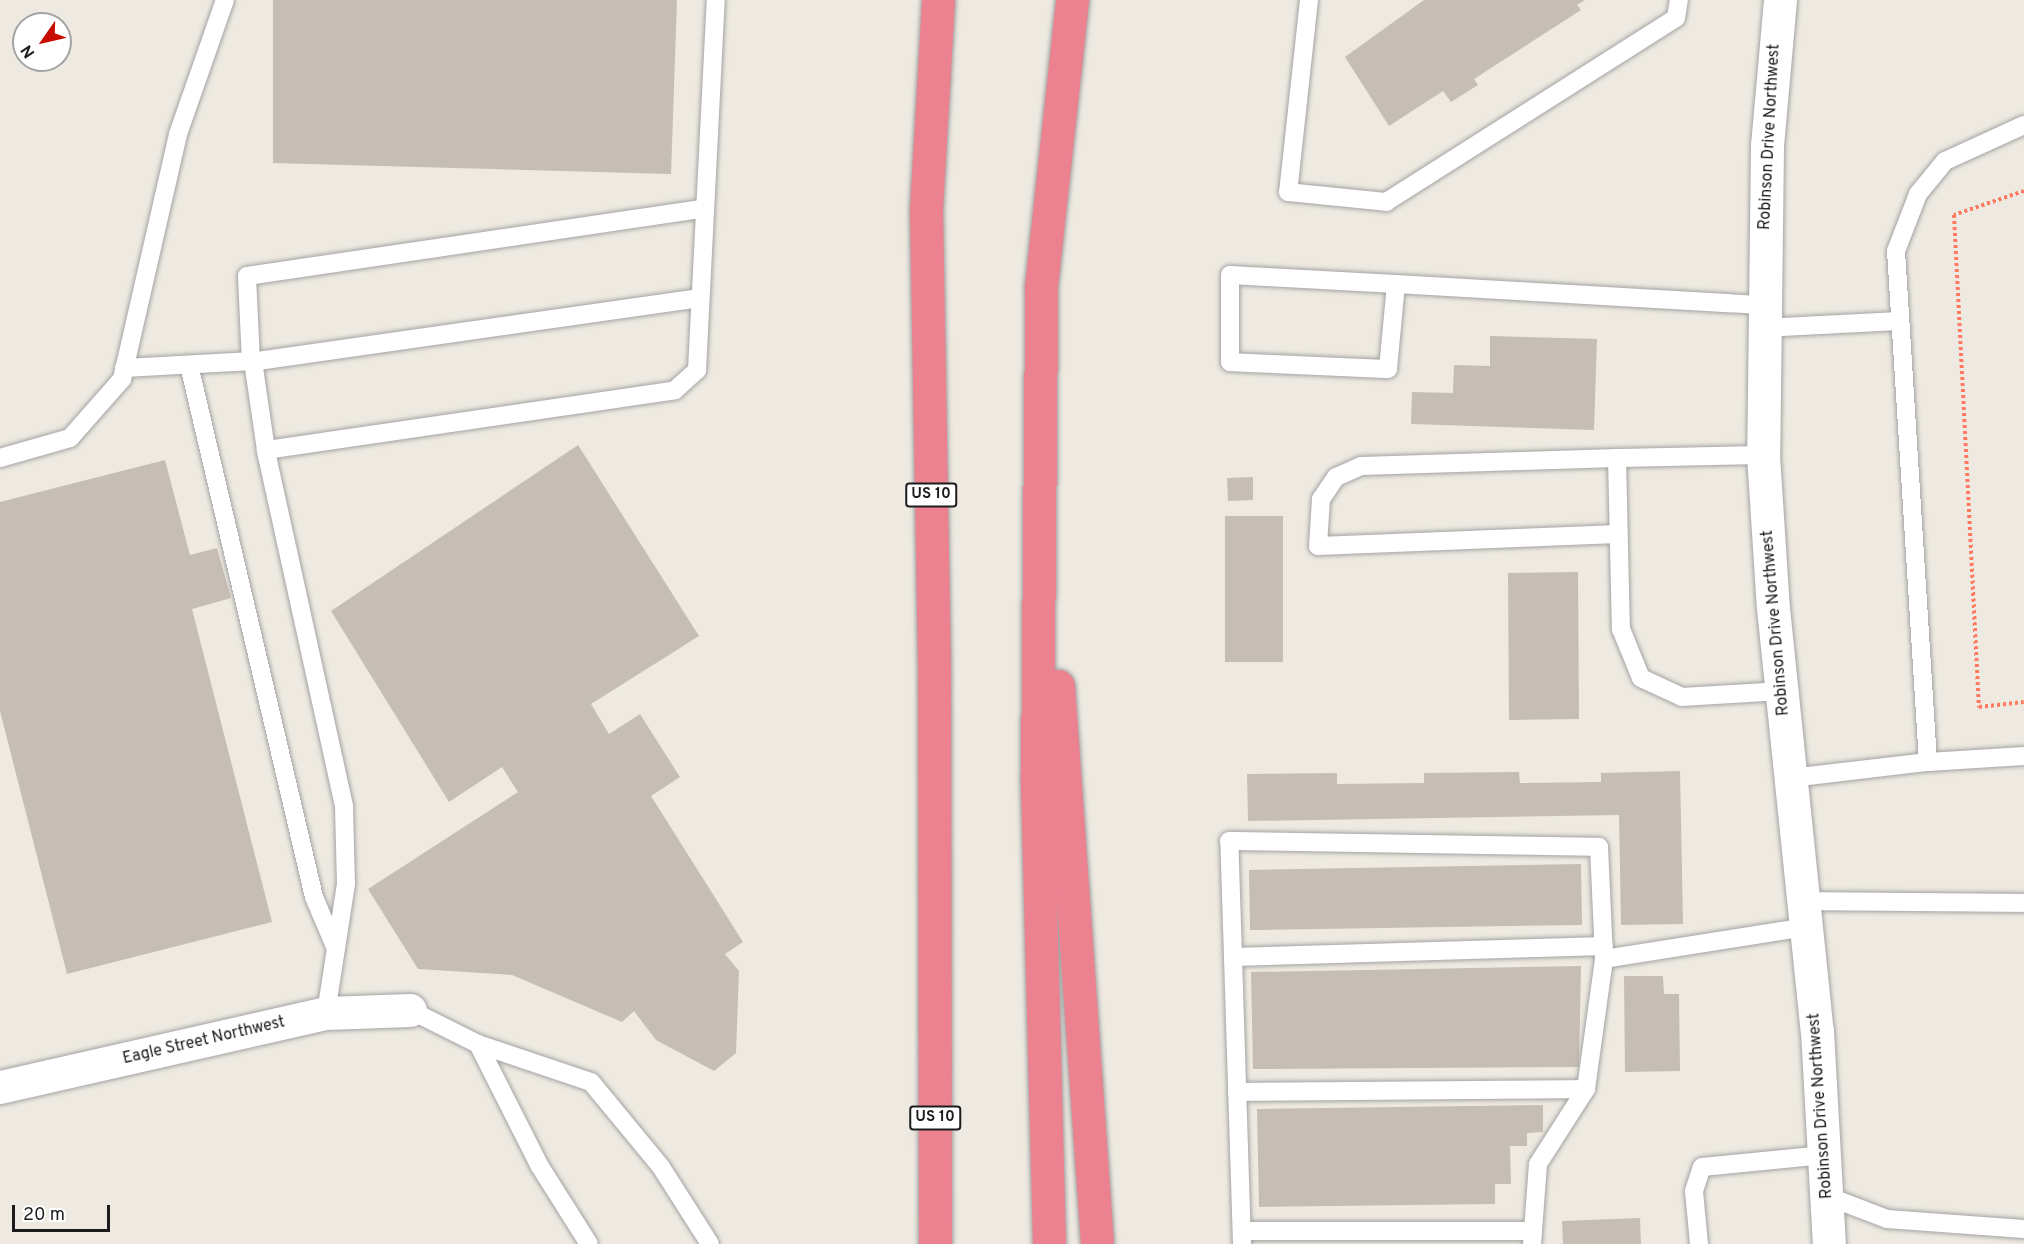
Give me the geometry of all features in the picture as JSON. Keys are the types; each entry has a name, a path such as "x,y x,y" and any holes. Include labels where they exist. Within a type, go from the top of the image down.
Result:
{"highway":[{"name":"US 10","path":"935,1244 926,209 938,0"},
{"path":"1049,1244 1037,774 1041,286 1072,0"},
{"path":"1041,286 1071,930 1096,1244"},
{"path":"922,1244 934,991"}],"street":[{"name":"Robinson Drive Northwest","path":"1780,0 1770,82 1762,317 1763,455 1782,691 1805,914 1829,1244"},
{"name":"Eagle Street Northwest","path":"1,1082 326,1013 410,1010"}],"lane":[{"path":"0,458 70,438 122,379 178,134 225,0"},
{"path":"266,450 675,390 697,370 716,0"},
{"path":"1309,0 1288,192 1386,202 1676,18 1679,0"},
{"path":"1928,762 1896,251 1918,194 1945,161 2024,125"},
{"path":"326,1013 346,884 344,806 266,450 250,362 247,276 705,208"},
{"path":"1396,284 1388,369 1230,362 1230,275 1396,284 1762,317 1900,321"},
{"path":"124,368 250,362 700,298"},
{"path":"189,364 314,897 336,949"},
{"path":"1618,534 1318,546 1321,499 1336,477 1362,466 1763,455"},
{"path":"1617,458 1621,629 1641,678 1682,697 1782,691"},
{"path":"1791,778 1928,762 2024,756"},
{"path":"1229,841 1599,847 1604,952 1586,1089 1538,1164 1533,1237 1242,1237 1233,957 1229,841"},
{"path":"1233,957 1604,952 1805,914 2024,903"},
{"path":"410,1010 478,1044 591,1082 661,1167 710,1244"},
{"path":"478,1044 539,1165 589,1244"},
{"path":"1238,1092 1586,1089"},
{"path":"1699,1244 1694,1191 1702,1167 1824,1155"},
{"path":"1827,1196 1887,1220 2024,1229"}],"path":[{"path":"2024,191 1954,215 1979,707 2024,702"}],"building":[{"path":"273,0 677,0 671,174 273,163"},
{"path":"1424,0 1585,0 1577,5 1581,10 1474,79 1478,85 1451,102 1443,91 1389,126 1345,57"},
{"path":"1490,336 1597,339 1594,430 1411,424 1412,392 1453,393 1454,365 1490,366"},
{"path":"578,445 699,636 591,704 609,734 640,714 680,777 651,796 743,942 725,954 739,971 736,1053 714,1071 656,1040 634,1011 622,1022 512,975 418,969 368,889 518,792 502,767 449,802 331,611"},
{"path":"165,460 190,555 217,548 231,598 192,609 272,922 67,974 0,711 0,502"},
{"path":"1253,477 1253,500 1228,501 1227,478"},
{"path":"1225,516 1283,516 1283,662 1225,662"},
{"path":"1578,572 1579,719 1509,720 1508,573"},
{"path":"1680,771 1683,924 1621,925 1619,815 1248,821 1247,774 1337,773 1337,784 1424,783 1424,773 1519,772 1520,783 1601,782 1601,773"},
{"path":"1581,864 1582,925 1250,930 1249,870"},
{"path":"1581,966 1579,1067 1253,1069 1251,972"},
{"path":"1624,976 1663,976 1664,994 1679,994 1680,1071 1625,1072"},
{"path":"1543,1105 1543,1132 1527,1133 1527,1146 1510,1146 1511,1184 1495,1184 1495,1204 1259,1207 1257,1109"},
{"path":"1640,1218 1641,1244 1563,1244 1562,1221"}]}
